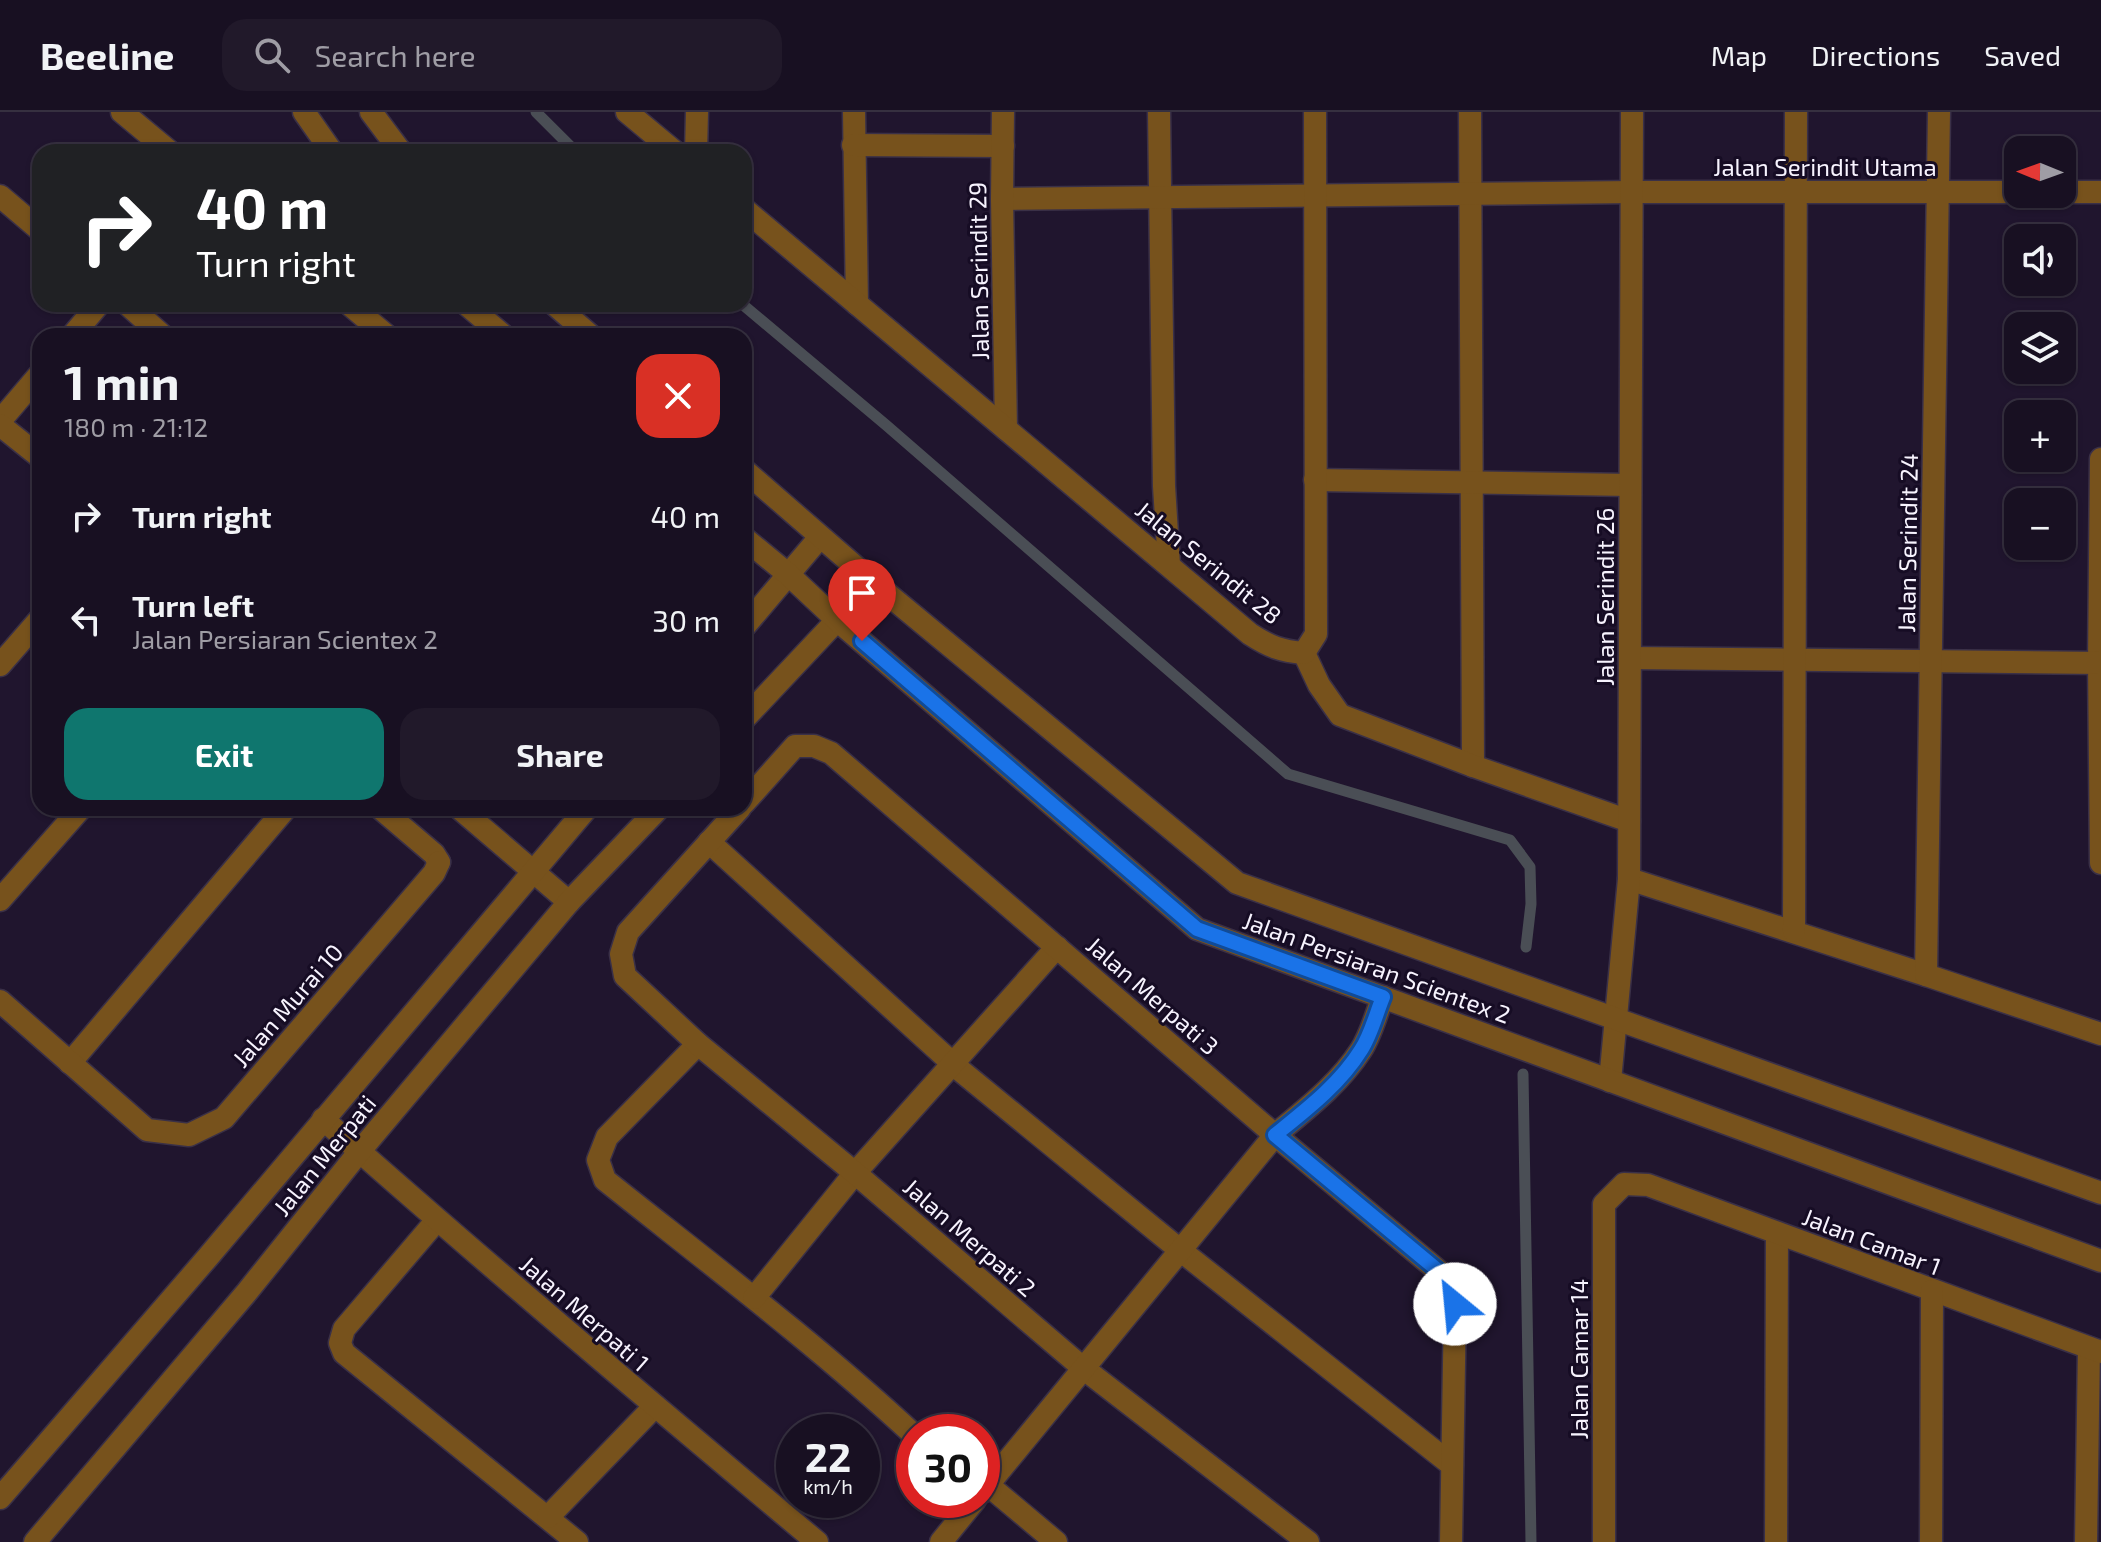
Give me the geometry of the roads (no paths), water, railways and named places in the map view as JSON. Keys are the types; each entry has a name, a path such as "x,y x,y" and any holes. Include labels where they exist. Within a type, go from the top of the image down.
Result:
{"street":[{"path":"122,112 160,144"},
{"path":"304,112 326,144"},
{"path":"371,112 395,144"},
{"path":"627,112 665,144"},
{"path":"696,144 697,112"},
{"path":"854,112 857,304"},
{"name":"Jalan Serindit 29","path":"1003,112 1006,429"},
{"path":"1159,112 1164,486 1169,565"},
{"name":"Jalan Serindit 28","path":"752,216 1261,641 1283,651 1304,653 1316,634 1315,112"},
{"path":"1470,112 1473,766"},
{"name":"Jalan Serindit 26","path":"1610,1081 1629,879 1632,112"},
{"path":"1794,931 1796,112"},
{"name":"Jalan Serindit 24","path":"1926,975 1939,112"},
{"path":"853,145 1003,146"},
{"name":"Jalan Serindit Utama","path":"1002,199 1470,193 2004,192"},
{"path":"2076,192 2101,192"},
{"path":"0,196 32,223"},
{"path":"79,328 92,312"},
{"path":"136,312 154,328"},
{"path":"358,312 378,328"},
{"path":"476,312 494,328"},
{"path":"563,312 582,328"},
{"path":"32,384 0,423 32,450"},
{"path":"2101,459 2101,863"},
{"name":"Jalan Persiaran Scientex 2","path":"752,477 873,582 1237,883 2101,1193"},
{"path":"1315,480 1630,485"},
{"path":"752,618 820,537"},
{"name":"Jalan Persiaran Scientex 2","path":"752,545 1197,929 2101,1261"},
{"path":"752,711 873,582"},
{"path":"0,665 32,628"},
{"path":"1304,653 1319,685 1340,715 1629,821"},
{"path":"1630,658 2100,663"},
{"name":"Jalan Merpati 3","path":"752,794 795,746 814,746 831,753 1275,1135 1447,1278 1454,1289 1455,1304 1452,1465"},
{"path":"0,900 74,816"},
{"path":"0,1001 70,1063 279,816"},
{"name":"Jalan Murai 10","path":"70,1063 147,1130 189,1135 224,1118 434,873 439,862 434,854 389,816"},
{"path":"468,816 569,902"},
{"name":"Jalan Merpati","path":"0,1498 580,816"},
{"name":"Jalan Merpati","path":"35,1542 247,1292 359,1152 569,902 651,816"},
{"path":"733,816 709,842 953,1064 1180,1250 1452,1465 1451,1542"},
{"name":"Jalan Merpati 2","path":"709,842 628,932 621,954 625,976 698,1044 1083,1368 1308,1542"},
{"path":"1629,879 2101,1034"},
{"path":"754,1298 855,1173 1057,947"},
{"path":"1000,1470 1275,1135 1317,1100 1348,1068 1363,1048 1383,997"},
{"path":"698,1044 607,1137 598,1160 605,1180 754,1298 896,1418"},
{"name":"Jalan Merpati 1","path":"323,1119 437,1220 817,1542"},
{"name":"Jalan Camar 1","path":"1624,1184 1648,1185 2095,1350"},
{"name":"Jalan Camar 14","path":"1604,1542 1604,1204 1624,1184"},
{"path":"437,1220 344,1329 340,1343 344,1353 577,1542"},
{"path":"1776,1542 1777,1233"},
{"path":"1931,1542 1932,1291"},
{"path":"2086,1542 2095,1350"},
{"path":"548,1517 655,1406"},
{"path":"1000,1504 1056,1542"},
{"path":"941,1542 961,1518"}],"waterway":[{"path":"536,112 568,144"},
{"path":"752,312 1288,774 1510,840 1530,867 1531,904 1526,947"},
{"path":"1523,1074 1531,1542"}]}
